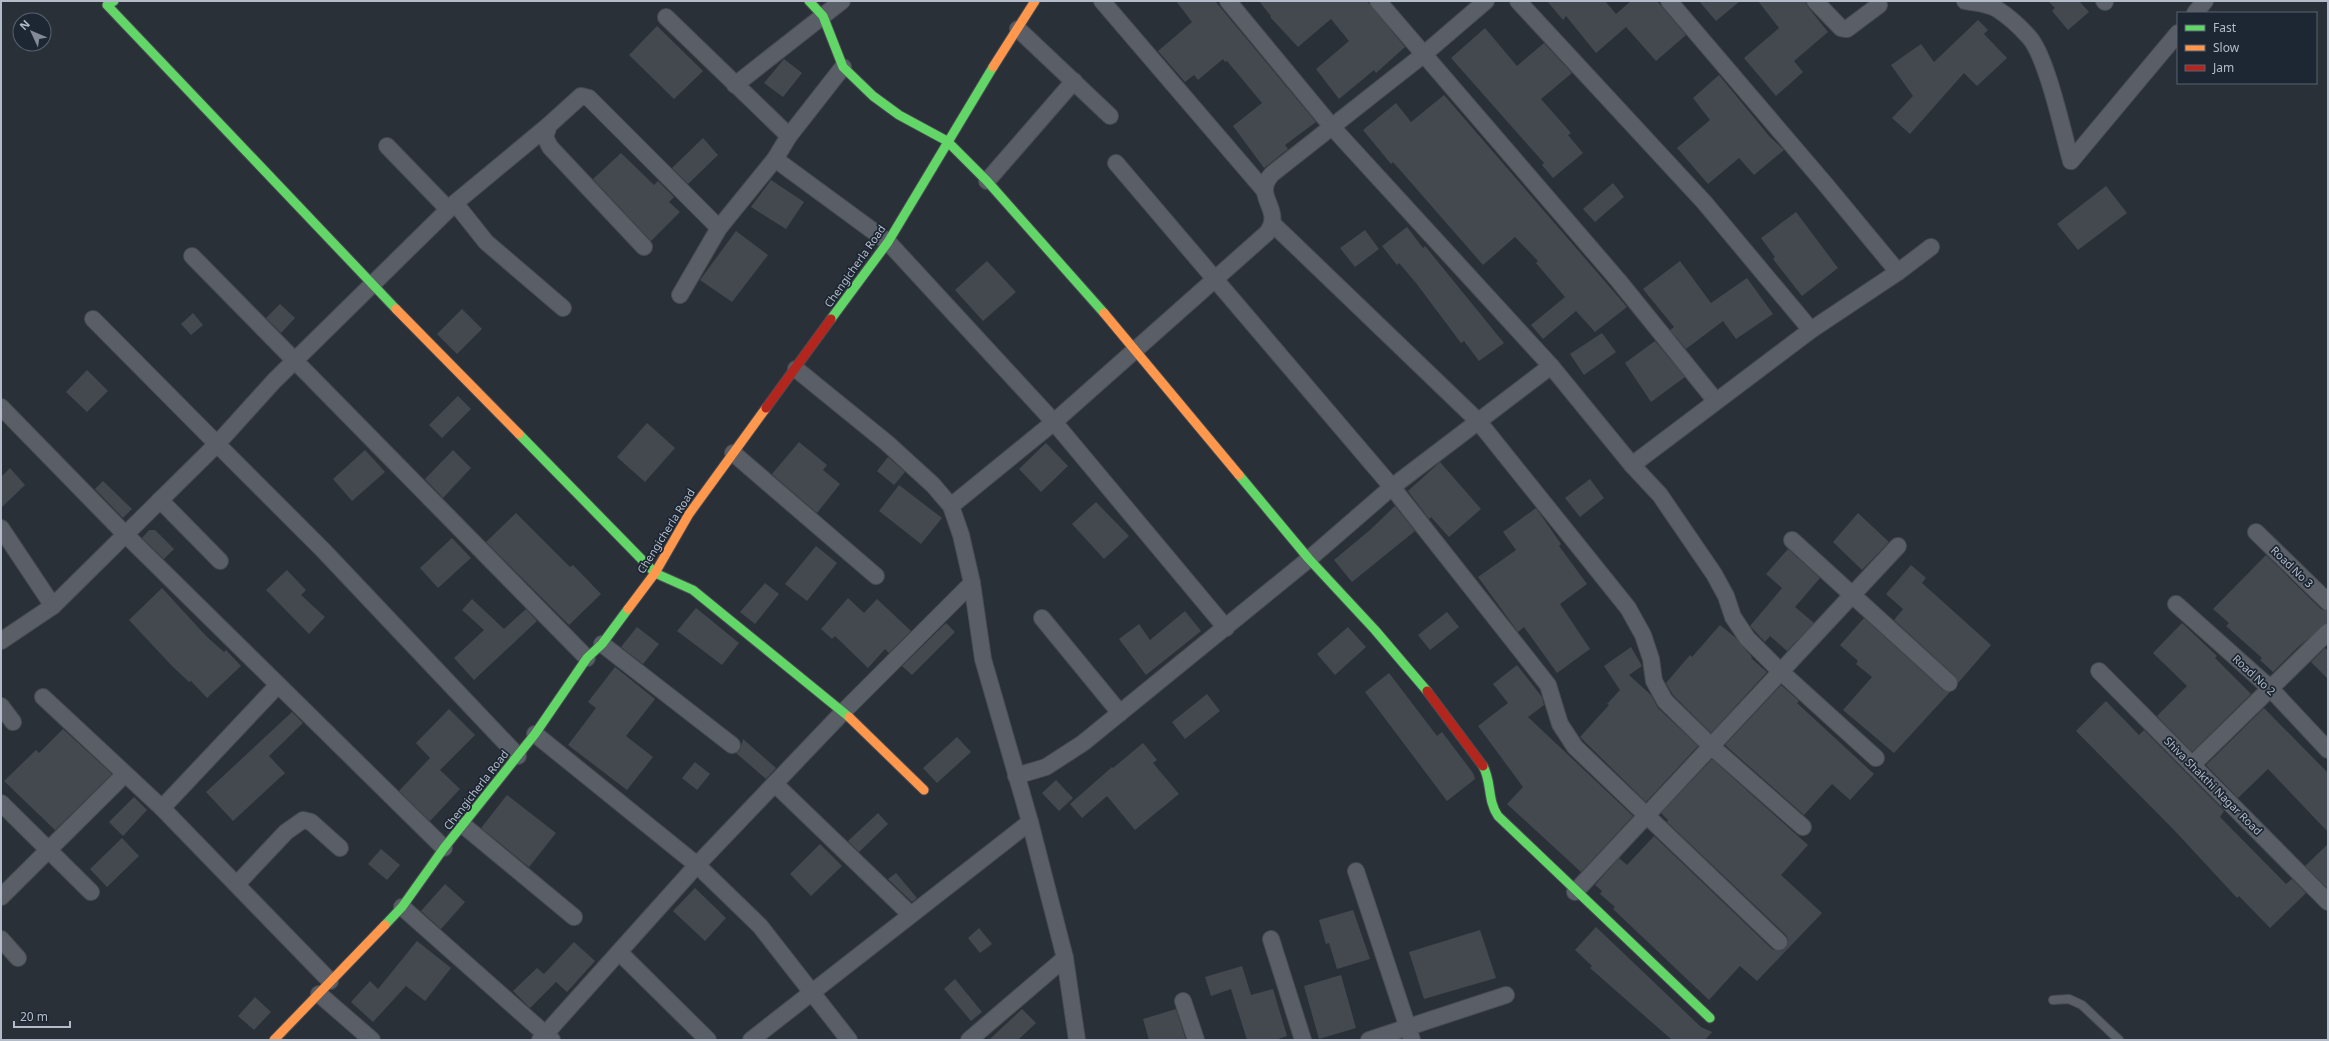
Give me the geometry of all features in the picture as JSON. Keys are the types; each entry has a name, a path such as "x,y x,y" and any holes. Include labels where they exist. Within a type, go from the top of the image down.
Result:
{"street":[{"path":"114,1 107,5 371,284 655,573 693,590 843,712 924,790"},
{"path":"809,1 823,16 843,68 873,96 894,111 947,141 987,181 1135,349 1309,559 1375,630 1430,694 1484,767 1488,775 1489,801 1492,809 1575,892 1710,1018"},
{"path":"735,85 842,1"},
{"name":"Chengicherla Road","path":"274,1040 402,907 444,848 535,734 587,658 602,644 655,573 689,514 888,242 947,141 1035,1"},
{"path":"1102,1 1264,190 1273,216 1274,225 1478,421 1628,608 1643,635 1651,659 1654,681 1666,701 1711,746 1804,827"},
{"path":"1228,1 1333,128 1551,366 1632,465 1660,495 1700,552 1726,596 1733,617 1747,638 1780,672 1876,758"},
{"path":"1378,1 1618,280 1715,400"},
{"path":"1264,190 1265,181 1272,174 1333,128 1423,55 1486,1"},
{"path":"1518,1 1704,202 1811,330"},
{"path":"1669,1 1898,272"},
{"path":"1815,1 1837,25 1847,29 1879,5"},
{"path":"1965,1 1979,2 1996,9 2030,38 2039,53 2045,71 2071,161 2177,35"},
{"path":"2196,12 2205,1"},
{"path":"666,17 789,136"},
{"path":"1018,29 1110,116"},
{"path":"680,295 719,228 775,158 789,136 843,68"},
{"path":"987,181 1074,81"},
{"path":"1,641 53,606 217,444 234,423 371,284 451,206 549,125 581,96 589,98 719,228"},
{"path":"549,125 545,137 550,147 644,248"},
{"path":"387,146 451,206 486,242 563,308"},
{"path":"775,158 888,242 1054,422 1226,628"},
{"path":"1116,163 1392,487 1548,685 1560,724 1575,747 1646,817 1779,942"},
{"path":"951,506 1054,422 1135,349 1217,280 1274,225"},
{"path":"1632,465 1715,400 1811,330 1898,272 1931,247"},
{"path":"192,256 294,362 587,658"},
{"path":"93,319 323,550 518,756"},
{"path":"1016,776 1046,767 1083,744 1309,559 1392,487 1551,366"},
{"path":"796,369 887,443 933,485 951,506 961,535 972,583 983,659 1030,822 1065,958 1078,1040"},
{"path":"1,407 126,534 444,848"},
{"path":"733,453 876,576"},
{"path":"160,500 220,561"},
{"path":"1,528 53,606"},
{"name":"Road No 3","path":"2256,532 2328,602"},
{"path":"1792,540 1949,682"},
{"path":"1575,892 1898,546"},
{"path":"402,907 546,1038 619,952 697,865 843,712 972,583"},
{"name":"Road No 2","path":"2176,604 2270,688 2328,750"},
{"path":"1042,618 1120,713"},
{"path":"2192,765 2328,632"},
{"path":"602,644 732,745"},
{"name":"Shiva Shakthi Nagar Road","path":"2099,670 2328,902"},
{"path":"162,808 278,685"},
{"path":"43,697 162,808 330,982"},
{"path":"1,706 13,722"},
{"path":"535,734 697,865 760,926 849,1040"},
{"path":"1,897 125,774"},
{"path":"775,784 910,914"},
{"path":"1,803 50,849 91,892"},
{"path":"237,884 286,832 303,820 311,822 340,848"},
{"path":"751,1040 910,914 1030,822"},
{"path":"463,825 574,917"},
{"path":"1356,871 1410,1034"},
{"path":"1,939 18,958"},
{"path":"1271,939 1303,1040"},
{"path":"619,952 708,1040"},
{"path":"970,1040 1065,958"},
{"path":"319,994 372,1040"},
{"path":"1369,1040 1410,1034 1506,995"},
{"path":"1183,1001 1196,1040"}],"lane":[{"path":"2053,1000 2069,999 2082,1005 2119,1040"}],"building":[{"path":"1176,1 1215,1 1316,122 1285,145 1288,149 1264,168 1233,126 1262,103 1227,61 1225,62 1223,59 1198,80 1194,75 1185,82 1158,51 1192,22"},
{"path":"1259,1 1367,1 1405,47 1376,73 1374,70 1339,99 1316,69 1349,41 1331,19 1298,47 1270,17 1271,16"},
{"path":"1547,1 1605,1 1616,14 1631,1 1657,1 1686,35 1656,61 1626,27 1596,53 1566,16 1563,20"},
{"path":"1699,1 1740,1 1716,21"},
{"path":"1758,1 1805,1 1828,32 1794,61 1803,72 1776,96 1744,58 1779,28"},
{"path":"2048,1 2079,1 2089,12 2068,30 2052,11 2055,8"},
{"path":"1978,20 1988,30 1984,34 2007,58 1977,86 1964,73 1910,134 1892,118 1913,96 1891,65 1921,44 1934,62"},
{"path":"657,26 703,71 674,99 629,55"},
{"path":"1485,28 1517,66 1544,43 1572,73 1541,99 1571,133 1568,135 1583,153 1553,178 1542,165 1544,163 1451,58"},
{"path":"784,59 802,73 783,97 764,83"},
{"path":"1719,75 1770,137 1784,150 1754,175 1739,158 1708,184 1677,148 1710,120 1693,98"},
{"path":"1444,95 1627,307 1595,332 1576,311 1543,339 1531,325 1565,297 1536,263 1538,261 1515,237 1483,265 1393,162 1391,164 1363,130 1396,103 1411,122"},
{"path":"703,138 718,155 688,184 672,168"},
{"path":"621,153 654,185 658,181 674,197 669,202 680,212 651,241 593,179"},
{"path":"771,180 804,202 786,229 751,207"},
{"path":"1613,183 1624,197 1595,222 1583,209"},
{"path":"2106,186 2127,213 2078,250 2057,224"},
{"path":"1796,212 1838,268 1802,296 1773,259 1775,257 1761,238"},
{"path":"1407,227 1423,248 1425,246 1504,343 1479,361 1464,341 1461,343 1416,283 1399,263 1397,265 1382,246"},
{"path":"1365,230 1379,249 1355,267 1340,248"},
{"path":"736,231 768,255 732,302 700,280"},
{"path":"987,261 1016,292 983,321 955,290"},
{"path":"1680,261 1711,303 1747,278 1773,314 1736,339 1723,321 1686,349 1670,330 1674,327 1643,289"},
{"path":"280,304 295,318 281,333 266,318"},
{"path":"462,309 482,329 457,354 437,334"},
{"path":"193,313 203,325 191,335 181,324"},
{"path":"1602,333 1616,352 1584,375 1570,354"},
{"path":"1655,341 1685,377 1651,402 1625,363"},
{"path":"87,370 108,391 87,412 66,392"},
{"path":"458,396 471,409 442,438 429,425"},
{"path":"647,423 675,448 645,482 617,457"},
{"path":"799,442 827,465 823,470 840,484 817,513 772,474"},
{"path":"1046,443 1068,466 1041,492 1019,469"},
{"path":"365,450 385,472 352,501 333,479"},
{"path":"453,450 471,468 443,498 425,479"},
{"path":"888,457 905,472 894,485 877,471"},
{"path":"1440,462 1481,509 1449,537 1431,517 1429,519 1408,491"},
{"path":"10,468 25,485 1,508 1,477"},
{"path":"1590,479 1604,498 1580,517 1565,498"},
{"path":"103,481 132,509 123,518 95,489"},
{"path":"899,485 942,518 921,544 879,511"},
{"path":"1096,502 1129,536 1104,559 1072,524"},
{"path":"1395,506 1415,531 1352,582 1334,560 1370,530"},
{"path":"1536,508 1561,544 1559,546 1587,584 1560,604 1590,649 1557,673 1524,627 1518,632 1478,577 1516,550 1503,532"},
{"path":"516,513 570,567 573,565 601,594 569,625 486,542"},
{"path":"1858,513 1889,542 1862,570 1833,542"},
{"path":"149,530 155,530 174,549 164,559 142,538"},
{"path":"452,538 471,558 438,588 420,568"},
{"path":"816,546 837,563 807,601 785,584"},
{"path":"1788,549 1820,578 1795,607 1814,623 1787,651 1770,636 1765,642 1750,626 1782,588 1766,574"},
{"path":"2266,555 2321,609 2328,611 2328,622 2297,648 2273,672 2260,660 2262,658 2226,626 2229,623 2213,609"},
{"path":"1911,565 1926,578 1922,583 1991,645 1958,683 1955,676 1894,620 1903,609 1886,594"},
{"path":"287,570 306,590 301,595 325,617 309,634 266,590"},
{"path":"765,583 779,594 755,624 740,612"},
{"path":"162,588 207,637 224,652 226,650 241,666 207,698 191,681 189,682 172,666 129,620"},
{"path":"848,598 864,613 877,599 911,631 889,653 885,649 868,668 835,636 832,639 821,629"},
{"path":"472,599 504,629 526,609 537,621 474,680 454,658 484,630 462,610"},
{"path":"696,608 739,643 722,665 677,631"},
{"path":"1185,611 1201,631 1146,675 1119,639 1139,624 1150,640"},
{"path":"1447,612 1459,627 1430,650 1418,635"},
{"path":"1864,618 1943,690 1950,692 1894,753 1843,710 1872,677 1856,664 1858,661 1840,645"},
{"path":"946,623 955,632 912,675 902,666"},
{"path":"2182,623 2217,656 2215,658 2251,694 2192,752 2157,716 2187,686 2153,653"},
{"path":"1720,625 1736,638 1752,657 1751,658 1767,672 1711,733 1673,695 1666,683 1690,655 1692,657"},
{"path":"637,627 659,644 643,664 621,647"},
{"path":"1348,627 1366,647 1335,675 1317,654"},
{"path":"1631,647 1642,666 1629,675 1651,695 1658,708 1698,746 1646,802 1580,737 1609,705 1607,704 1620,690 1604,666"},
{"path":"2325,648 2328,651 2328,679 2311,662"},
{"path":"1517,665 1542,697 1544,705 1528,717 1633,816 1581,872 1507,804 1523,787 1478,726 1508,703 1493,684"},
{"path":"615,667 655,699 626,736 653,757 627,790 568,745 596,708 588,702"},
{"path":"1389,673 1437,736 1442,732 1473,773 1475,779 1447,801 1365,692"},
{"path":"1781,685 1799,701 1797,703 1874,774 1850,800 1832,784 1804,815 1725,745"},
{"path":"1207,694 1220,711 1185,739 1172,722"},
{"path":"2106,701 2139,735 2144,730 2224,811 2220,817 2286,884 2292,879 2306,893 2270,928 2239,896 2237,898 2174,830 2076,731"},
{"path":"2264,708 2328,773 2328,832 2268,769 2238,798 2206,765"},
{"path":"449,709 475,735 440,770 460,789 430,821 399,791 430,758 416,743"},
{"path":"292,712 303,723 269,756 285,773 233,821 206,792"},
{"path":"63,729 112,774 55,830 4,781 36,750 39,753"},
{"path":"957,737 971,752 937,783 923,768"},
{"path":"743,739 776,768 766,779 736,753 740,750"},
{"path":"1143,743 1157,760 1153,763 1179,794 1135,830 1107,796 1082,818 1070,804 1112,767 1113,768"},
{"path":"1712,759 1808,845 1781,875 1822,913 1757,981 1740,966 1709,1000 1613,909 1615,907 1600,894 1602,891 1595,885 1619,858 1627,865 1654,836 1772,949 1781,951 1786,948 1788,940 1786,935 1667,822 1668,820 1661,813"},
{"path":"695,762 710,774 697,790 682,778"},
{"path":"1056,780 1073,798 1059,811 1042,793"},
{"path":"507,795 556,833 529,867 481,828"},
{"path":"134,797 147,810 123,836 109,822"},
{"path":"878,813 888,824 859,852 848,841"},
{"path":"122,838 139,856 107,887 90,869"},
{"path":"820,844 842,866 811,896 790,874"},
{"path":"2328,844 2328,889 2305,866"},
{"path":"381,849 400,865 387,880 368,864"},
{"path":"896,873 917,898 912,902 888,879"},
{"path":"445,884 465,902 441,929 421,911"},
{"path":"695,888 726,918 705,941 673,911"},
{"path":"1353,910 1370,959 1337,969 1329,943 1326,944 1319,920"},
{"path":"1596,927 1701,1027 1712,1032 1705,1040 1672,1040 1590,968 1592,966 1575,950"},
{"path":"979,928 992,944 980,953 968,938"},
{"path":"1480,930 1496,978 1424,999 1409,952"},
{"path":"417,941 451,968 425,1001 406,986 373,1022 351,1002 370,981 378,989"},
{"path":"574,942 595,961 567,992 556,982 530,1008 513,991 537,968 544,974"},
{"path":"1242,966 1251,995 1273,989 1287,1036 1275,1040 1247,1040 1231,989 1211,996 1205,977"},
{"path":"1341,975 1356,1028 1319,1039 1304,986"},
{"path":"955,979 982,1012 971,1021 944,989"},
{"path":"255,997 271,1012 254,1030 238,1016"},
{"path":"1022,1009 1036,1023 1018,1040 989,1040"},
{"path":"1176,1009 1186,1040 1149,1040 1143,1019"}],"traffic: fast":[{"path":"114,1 107,5 396,309"},
{"path":"809,1 823,16 843,67 873,96 899,115 947,141 987,181 1104,313"},
{"path":"831,319 888,242 993,67"},
{"path":"519,434 655,573 693,590 849,717"},
{"path":"1239,475 1309,559 1375,630 1427,691"},
{"path":"385,925 402,907 444,848 535,734 587,658 602,644 628,609"},
{"path":"1483,766 1488,778 1492,804 1498,816 1710,1018"}],"traffic: slow":[{"path":"993,67 1035,1"},
{"path":"396,309 519,434"},
{"path":"1104,313 1239,475"},
{"path":"628,609 655,573 689,514 766,408"},
{"path":"849,717 924,790"},
{"path":"274,1040 385,925"}],"traffic: jam":[{"path":"766,408 831,319"},
{"path":"1427,691 1483,766"}]}
